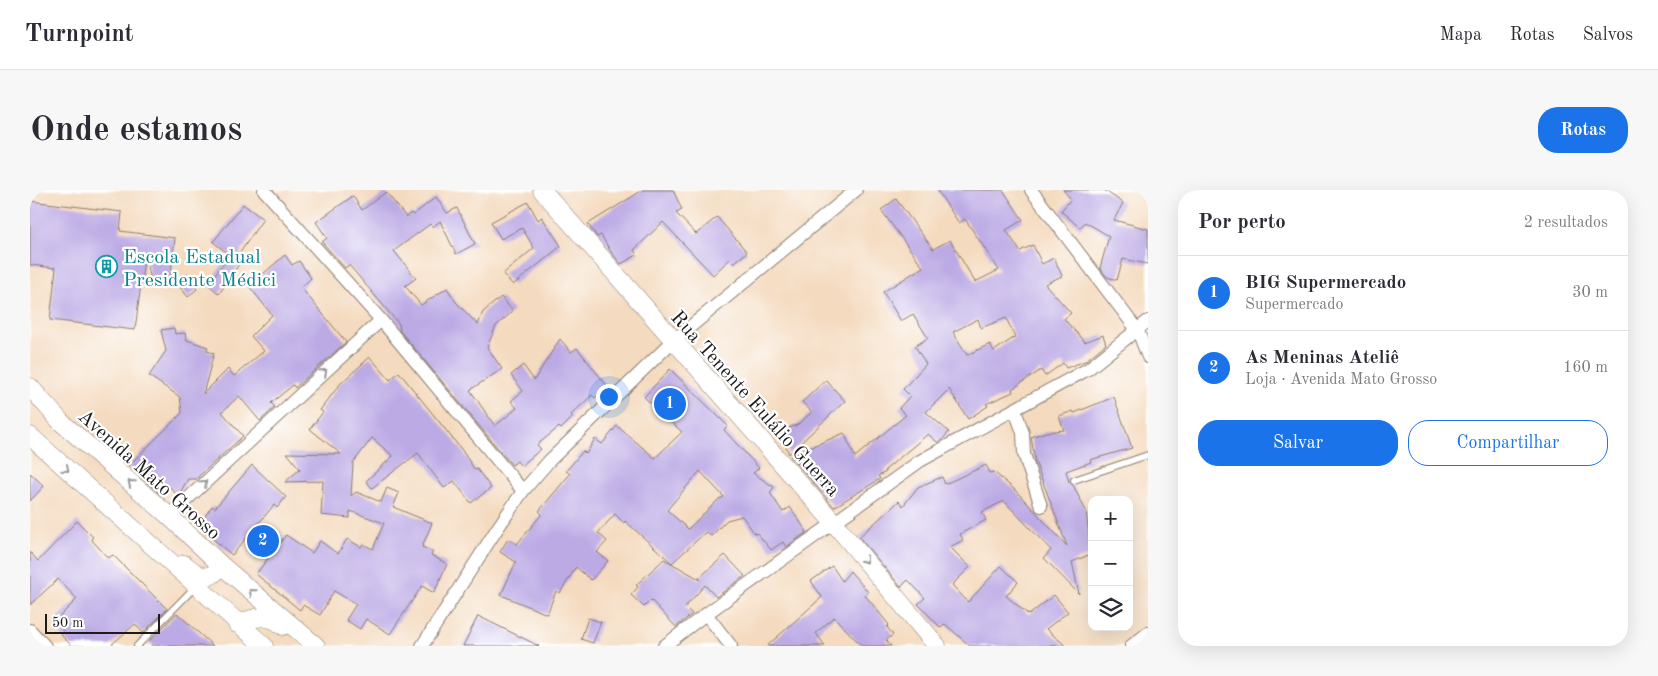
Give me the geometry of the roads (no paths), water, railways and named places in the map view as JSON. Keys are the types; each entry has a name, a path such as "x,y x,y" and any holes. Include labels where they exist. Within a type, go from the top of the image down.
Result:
{"main road":[{"name":"Rua Tenente Eulálio Guerra","path":"542,190 834,522 937,646"},
{"name":"Avenida Mato Grosso","path":"30,387 61,422 168,516 221,566 316,646"},
{"path":"30,436 137,530 237,624 264,646"},
{"path":"137,530 197,574 209,577 215,574 221,566"},
{"path":"237,624 251,618 266,616 277,620 306,646"}],"street":[{"path":"264,190 381,320 523,491"},
{"path":"422,646 523,491 550,460 673,341 856,190"},
{"path":"1031,190 1138,331 1148,358"},
{"path":"168,516 381,320"},
{"path":"664,646 920,462 1088,370 1138,331 1148,320"},
{"path":"1015,410 1023,433 1024,454 1041,506"},
{"path":"706,614 731,646"},
{"path":"30,630 45,646"},
{"path":"1131,646 1148,633"}],"lane":[{"path":"1074,480 1148,455"},
{"path":"137,646 196,586"}],"place":[{"name":"Escola Estadual Presidente Médici","path":"107,267"},
{"name":"BIG Supermercado","path":"670,404"},
{"name":"As Meninas Ateliê","path":"263,541"}]}
